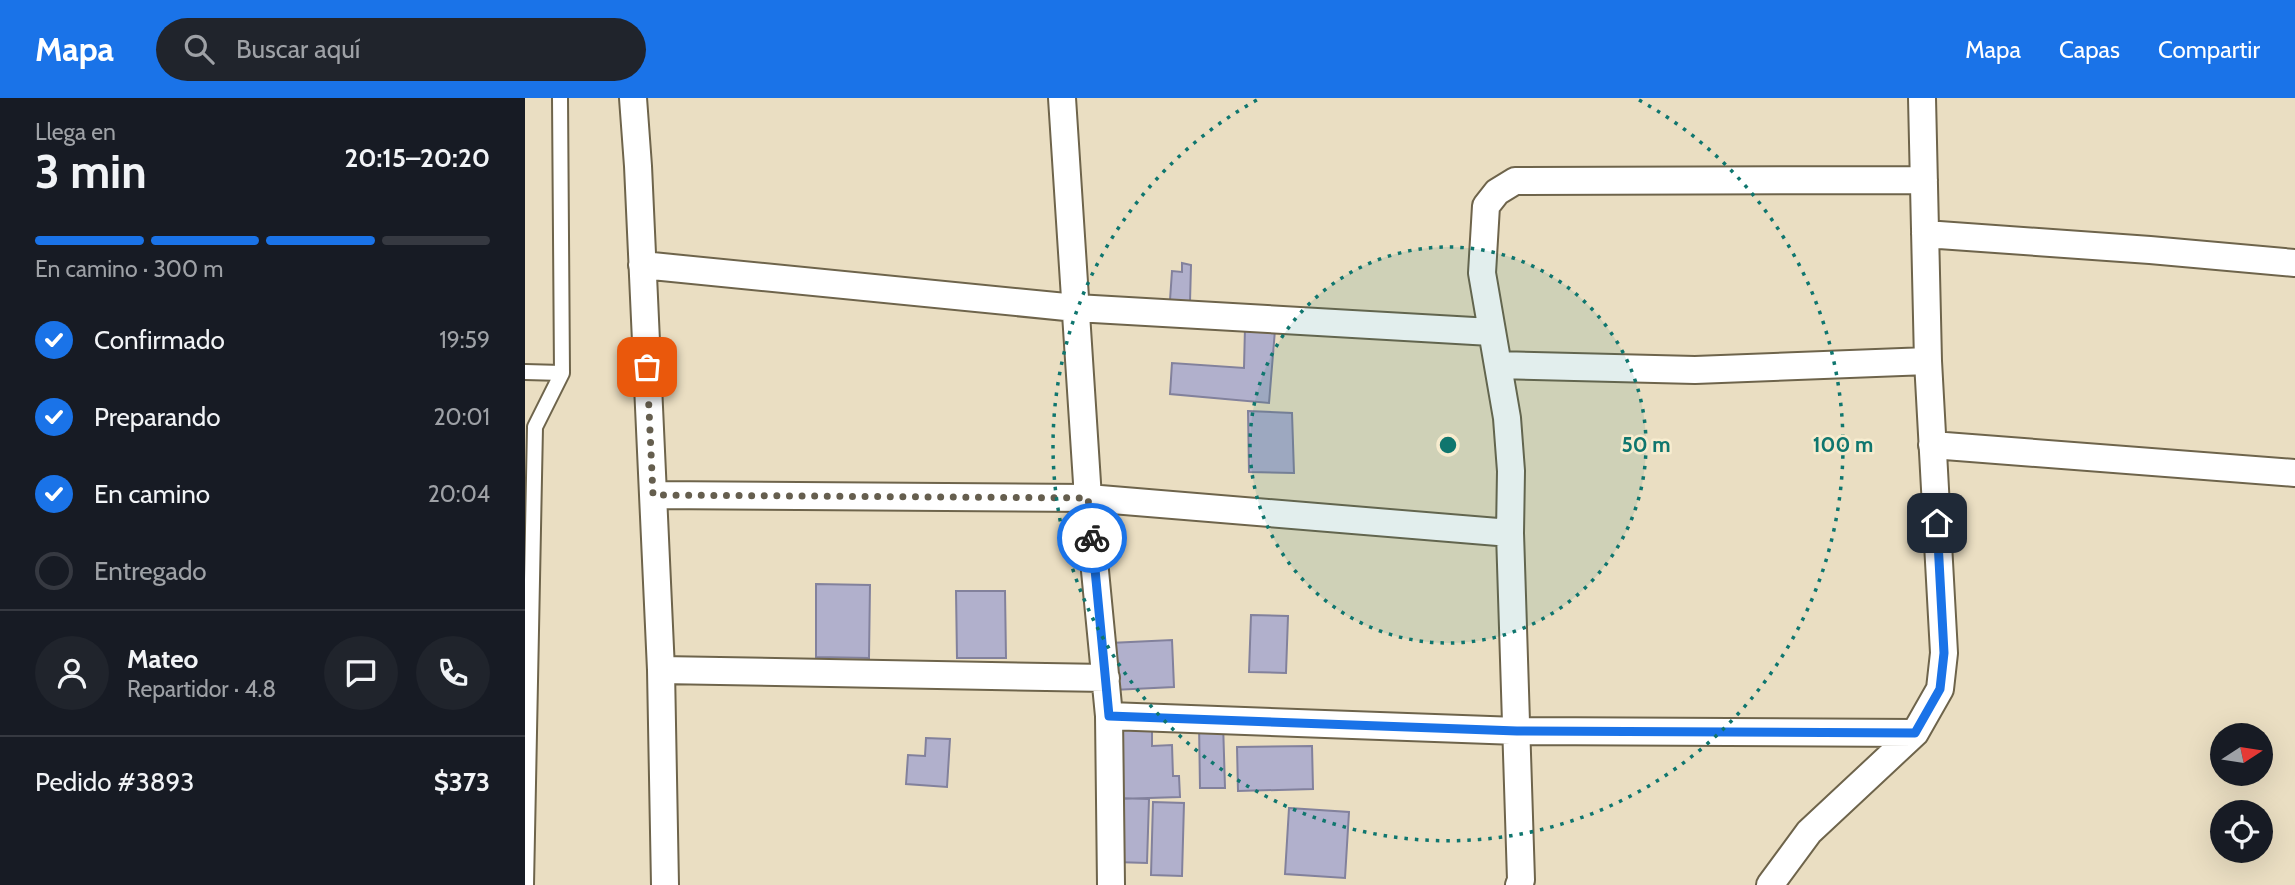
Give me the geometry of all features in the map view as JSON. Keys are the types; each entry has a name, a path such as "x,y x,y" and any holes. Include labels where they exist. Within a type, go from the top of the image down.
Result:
{"street":[{"path":"633,98 661,670 665,885"},
{"path":"1062,98 1088,498 1109,716 1111,885"},
{"path":"1770,885 1809,832 1915,733 1940,689 1944,653 1928,361 1921,98"},
{"path":"1519,885 1521,880 1510,533 1511,471 1507,418 1482,273 1486,206 1497,191 1514,181 1924,180"},
{"path":"1925,234 2295,263"},
{"path":"642,265 1076,308 1491,331"},
{"path":"1498,365 1695,370 1928,361"},
{"path":"1933,445 2295,473"},
{"path":"653,495 1088,498 1510,533"},
{"path":"661,670 1106,678"},
{"path":"1109,716 1517,731 1915,733"}],"lane":[{"path":"526,885 535,427 562,373 560,98"},
{"path":"525,372 562,373"}],"building":[{"path":"1182,263 1191,265 1190,302 1170,300 1172,271 1182,272"},
{"path":"1245,327 1275,330 1269,403 1170,394 1172,363 1244,368"},
{"path":"1248,411 1292,413 1294,473 1249,472"},
{"path":"816,584 870,585 869,658 816,657"},
{"path":"956,591 1005,591 1006,658 957,658"},
{"path":"1251,615 1288,616 1286,673 1249,672"},
{"path":"1172,640 1174,687 1113,690 1110,643"},
{"path":"1152,721 1152,746 1172,745 1173,776 1179,776 1180,797 1117,799 1115,722"},
{"path":"1223,722 1225,788 1200,788 1199,723"},
{"path":"926,738 950,739 947,787 906,784 908,755 925,756"},
{"path":"1312,746 1313,789 1238,791 1237,747"},
{"path":"1116,798 1149,799 1147,863 1115,862"},
{"path":"1153,802 1184,803 1182,876 1151,875"},
{"path":"1289,808 1349,812 1345,878 1285,874"}],"way so far":[{"path":"647,367 653,495 1088,498 1092,538"}],"route":[{"path":"1092,538 1109,716 1517,731 1915,733 1940,689 1944,653 1937,523"}]}
